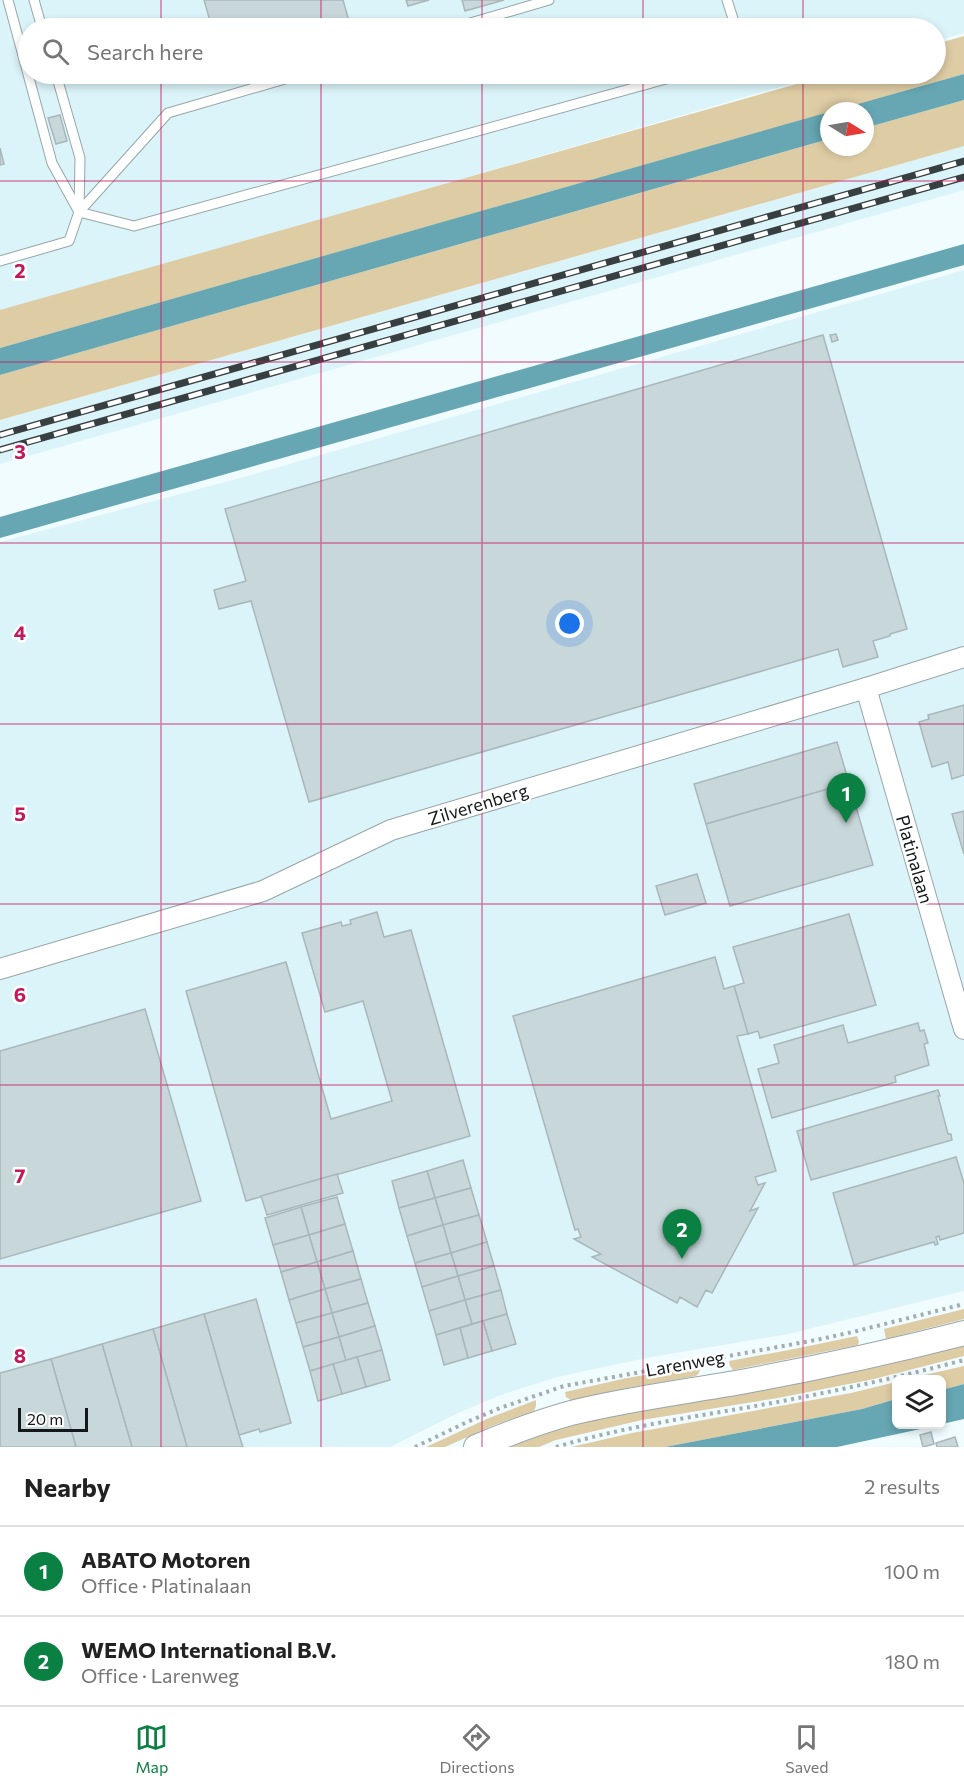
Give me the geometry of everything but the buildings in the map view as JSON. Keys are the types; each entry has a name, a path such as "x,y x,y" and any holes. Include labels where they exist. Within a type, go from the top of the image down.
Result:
{"street":[{"name":"Zilverenberg","path":"0,969 263,891 391,830 964,657"},
{"name":"Platinalaan","path":"866,688 964,1029"},
{"name":"Larenweg","path":"476,1447 518,1430 572,1413 654,1395 736,1383 813,1368 964,1333"}],"lane":[{"path":"8,0 18,37"},
{"path":"34,0 39,18"},
{"path":"487,18 549,0"},
{"path":"727,0 732,18"},
{"path":"31,84 52,163 79,212 134,226 648,84"},
{"path":"0,261 69,240 79,212 80,159 59,84"},
{"path":"79,212 168,113 268,84"}],"path":[{"name":"Larenweg","path":"415,1447 500,1408 564,1386 836,1336 964,1304"}],"shaded area":[{"path":"0,0 964,0 964,33 946,38 946,18 18,18 18,84 790,84 0,312"},
{"path":"964,36 964,74 946,79 946,41"},
{"path":"797,84 929,84 865,102 820,102 820,115 0,348 0,310"},
{"path":"964,100 964,146 0,420 0,375 820,142 820,156 874,156 874,125"},
{"path":"964,146 964,190 0,464 0,420"},
{"path":"964,270 964,1291 788,1334 646,1358 557,1377 501,1395 458,1413 390,1447 0,1447 0,542 244,477"},
{"path":"964,1309 964,1319 886,1339 884,1329"},
{"path":"857,1336 858,1345 733,1370 730,1366 729,1361"},
{"path":"964,1345 964,1356 874,1379 778,1398 642,1420 556,1440 539,1447 509,1447 587,1422 800,1383"},
{"path":"698,1366 700,1369 696,1376 571,1400 566,1397 565,1392 627,1378"},
{"path":"964,1366 964,1384 946,1389 946,1375 925,1375"},
{"path":"892,1383 892,1400 862,1409 665,1447 571,1447 632,1433 851,1393"},
{"path":"536,1400 534,1411 492,1426 445,1447 426,1447 489,1418"}],"water":[{"path":"964,74 964,100 874,125 874,102 865,102 929,84 946,84 946,79"},
{"path":"820,115 820,142 0,375 0,348"},
{"path":"964,244 964,265 0,538 0,517"},
{"path":"964,1384 964,1419 946,1423 946,1389"},
{"path":"892,1400 892,1429 920,1429 837,1447 665,1447 862,1409"}],"railway":[{"path":"0,435 964,161"},
{"path":"0,450 964,177"}],"place":[{"name":"ABATO Motoren","path":"846,823"},
{"name":"WEMO International B.V.","path":"682,1259"}]}
